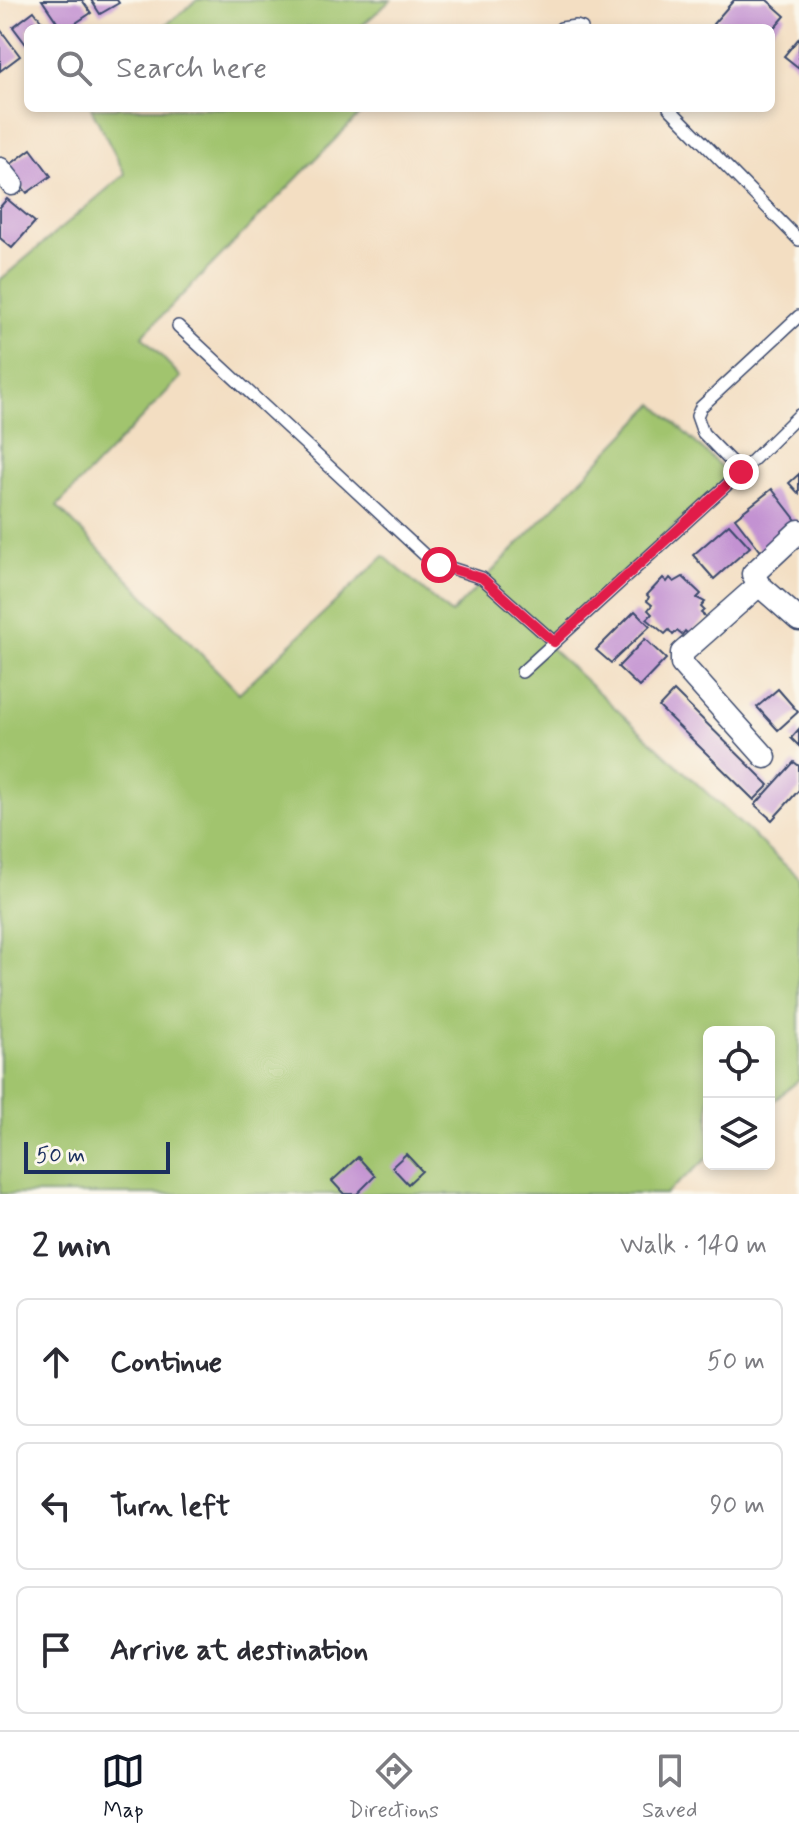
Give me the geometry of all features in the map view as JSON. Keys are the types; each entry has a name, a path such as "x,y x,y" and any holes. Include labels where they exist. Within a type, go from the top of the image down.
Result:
{"street":[{"path":"799,531 753,574 759,585 799,620"},
{"path":"759,585 682,653 681,659 682,664 765,757"}],"lane":[{"path":"673,112 799,240"},
{"path":"741,472 703,433 697,416 701,407 799,316"},
{"path":"178,326 432,562 482,578 554,642"},
{"path":"522,672 799,415"}],"green space":[{"path":"197,0 391,0 364,24 167,24"},
{"path":"93,112 362,112 142,336 181,377 57,506 239,693 384,556 451,614 654,404 730,475 546,644 799,878 799,1080 775,1100 775,1026 703,1026 703,1162 665,1194 0,1194 0,280 125,174"}],"building":[{"path":"42,0 82,0 91,13 74,24 58,24"},
{"path":"91,0 117,0 119,3 100,14"},
{"path":"734,0 767,0 785,16 775,27 775,24 713,24"},
{"path":"34,11 44,24 24,24 24,42 13,27"},
{"path":"0,29 20,56 0,71"},
{"path":"799,38 799,68 784,56"},
{"path":"31,149 51,176 27,193 7,167"},
{"path":"7,199 35,222 12,248 0,238 0,207"},
{"path":"799,474 799,494 789,483"},
{"path":"772,489 799,524 763,554 735,518"},
{"path":"729,524 750,547 714,579 693,555"},
{"path":"683,577 701,594 697,598 705,602 701,613 706,617 689,635 685,631 682,635 677,631 673,635 669,630 665,634 647,619 652,614 648,610 652,605 647,601 647,595 663,578 674,582"},
{"path":"635,611 650,626 611,663 596,650"},
{"path":"645,639 666,659 639,687 618,667"},
{"path":"778,689 798,712 778,730 757,707"},
{"path":"674,691 769,785 754,800 659,707"},
{"path":"799,729 799,746 791,738"},
{"path":"794,762 799,766 799,790 772,820 755,805"},
{"path":"406,1154 422,1171 408,1184 392,1167"},
{"path":"358,1157 375,1176 357,1194 344,1194 332,1181"}],"route":[{"path":"439,565 482,578 554,642 741,472"}]}
